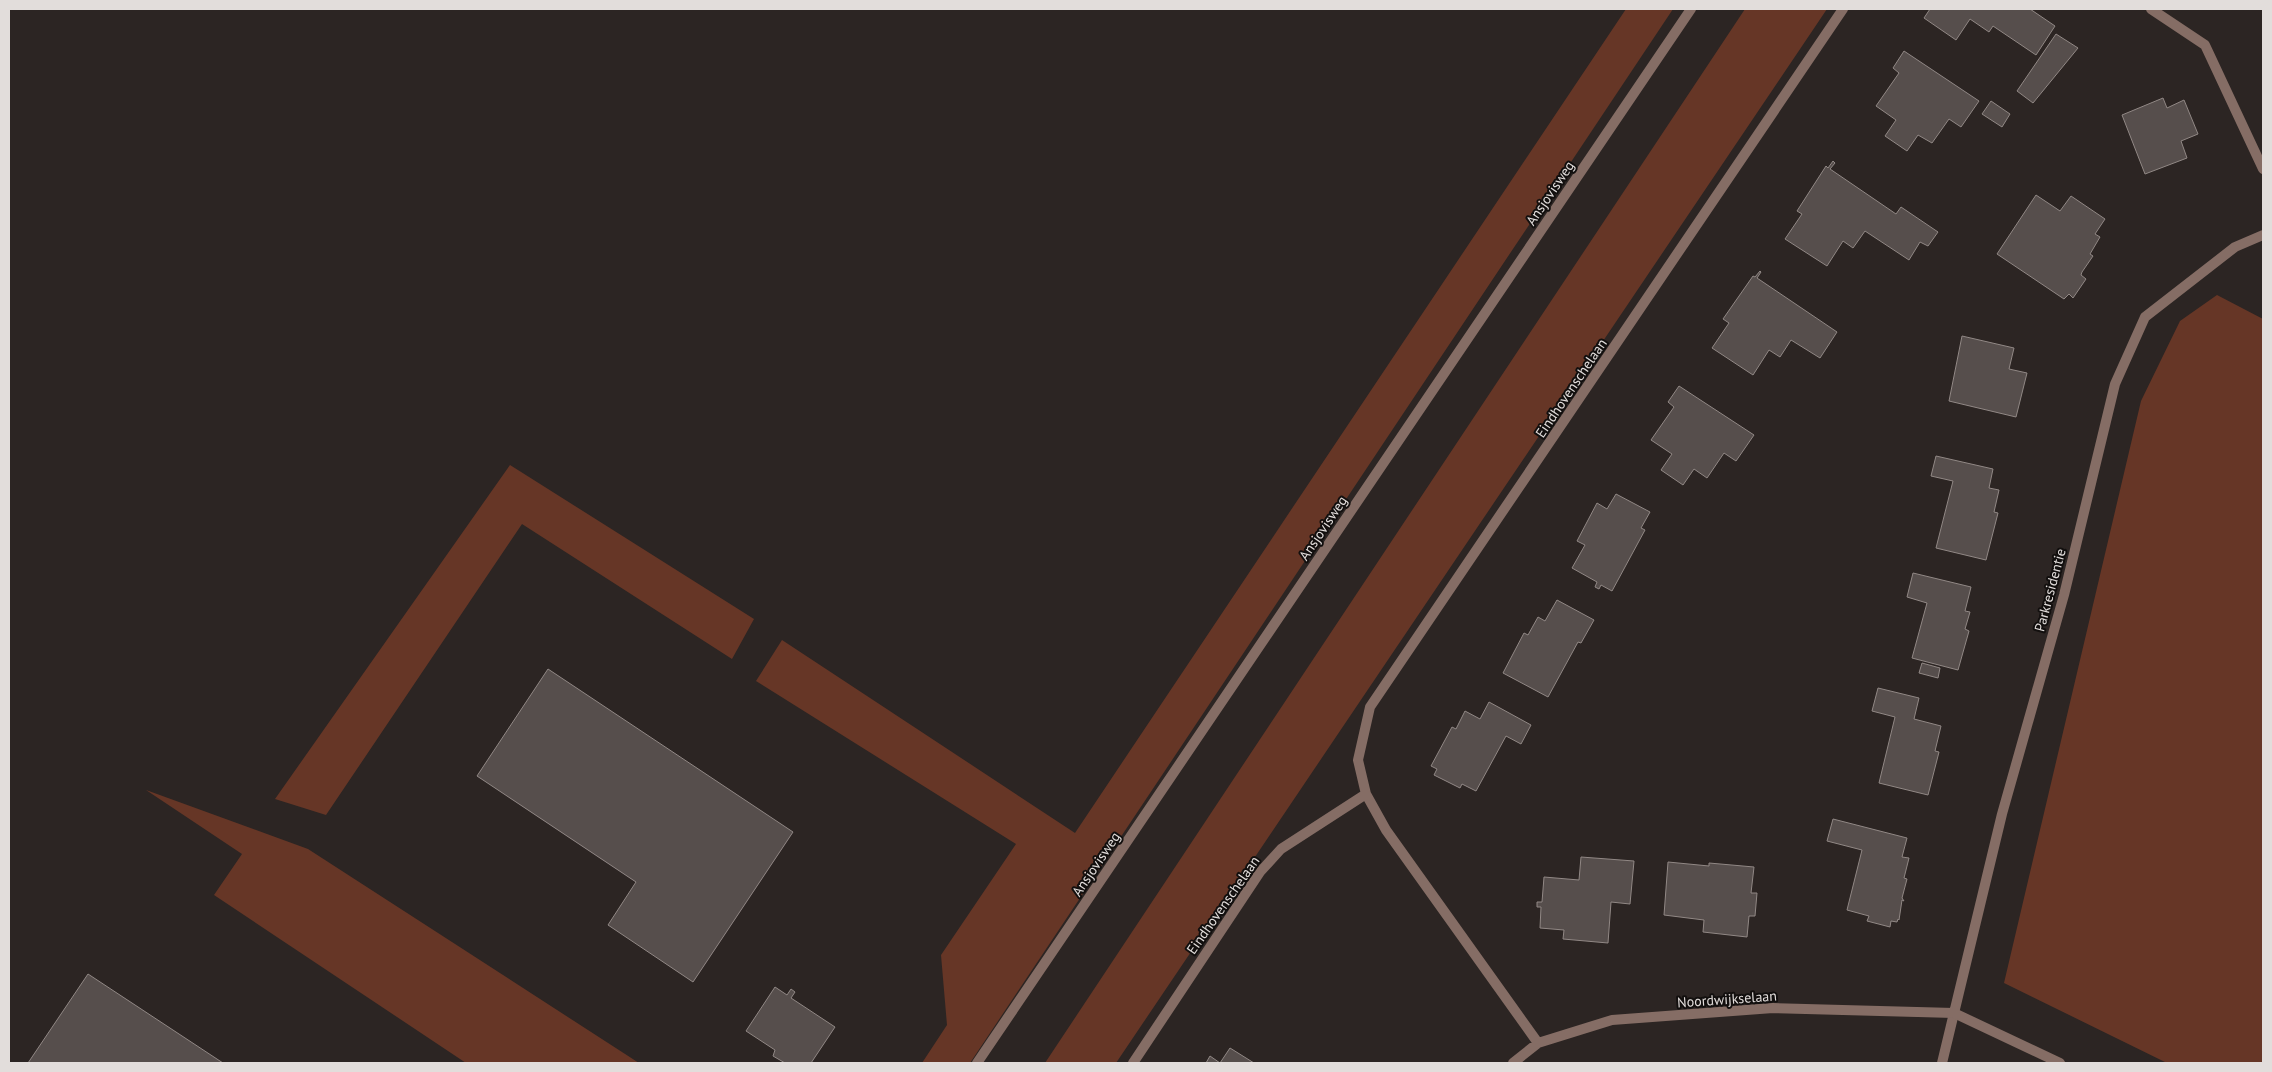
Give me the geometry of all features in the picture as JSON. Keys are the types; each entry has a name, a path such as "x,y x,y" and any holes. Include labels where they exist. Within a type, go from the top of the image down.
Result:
{"street":[{"name":"Ansjovisweg","path":"977,1063 1691,9"},
{"name":"Eindhovenschelaan","path":"1538,1042 1386,830 1366,794 1358,760 1370,707 1842,9"},
{"path":"2151,9 2205,45 2263,169"},
{"name":"Parkresidentie","path":"1942,1063 2002,814 2064,595 2115,384 2145,317 2235,247 2263,235"},
{"name":"Eindhovenschelaan","path":"1133,1063 1260,872 1281,849 1366,794"},
{"name":"Noordwijkselaan","path":"1513,1063 1538,1042 1612,1020 1764,1009 1954,1013"},
{"path":"1954,1013 2060,1063"}],"shaded area":[{"path":"1626,9 1673,9 970,1063 922,1063 947,1025 941,955 1016,844 756,681 782,640 1075,833"},
{"path":"1745,9 1827,9 1116,1063 1045,1063"},
{"path":"2217,295 2263,319 2263,1063 2167,1063 2004,983 2141,401 2180,321"},
{"path":"510,465 754,619 732,659 522,524 326,815 275,799"},
{"path":"146,790 308,849 639,1063 466,1063 214,895 242,854"}],"building":[{"path":"1930,9 2030,9 2055,26 2036,55 1993,26 1989,32 1970,19 1956,40 1924,18"},
{"path":"2056,34 2078,48 2033,103 2017,91"},
{"path":"1904,51 1979,101 1961,127 1949,119 1932,143 1918,135 1907,151 1885,136 1896,120 1876,106 1899,73 1893,68"},
{"path":"2163,98 2167,108 2184,100 2198,134 2181,141 2187,158 2145,174 2122,115"},
{"path":"1991,101 2010,114 2002,127 1982,114"},
{"path":"1833,161 1835,163 1830,169 1896,214 1901,207 1938,232 1928,246 1920,242 1909,260 1865,231 1853,248 1843,241 1827,266 1785,239 1802,214 1797,211 1826,166 1828,168"},
{"path":"2036,195 2060,211 2071,196 2105,219 2095,234 2100,237 2090,254 2093,256 2081,275 2086,279 2073,298 2069,294 2064,299 1997,254"},
{"path":"1760,271 1757,278 1837,332 1820,358 1791,340 1780,357 1769,350 1753,375 1712,348 1729,323 1723,319 1753,276 1755,277"},
{"path":"1962,336 2014,348 2009,369 2027,373 2016,417 1949,401"},
{"path":"1679,386 1754,435 1736,461 1724,453 1707,478 1694,469 1683,485 1661,470 1672,454 1651,440 1674,407 1668,402"},
{"path":"1936,456 1993,469 1989,488 1999,490 1994,512 1998,513 1986,560 1936,548 1953,481 1931,476"},
{"path":"1616,494 1650,512 1641,528 1645,530 1612,591 1601,585 1599,589 1595,587 1597,582 1572,568 1585,545 1577,541 1597,503 1607,509"},
{"path":"1913,573 1971,587 1965,611 1970,612 1965,629 1969,631 1958,670 1912,658 1927,603 1907,597"},
{"path":"1557,600 1594,620 1581,643 1578,642 1548,697 1503,673 1524,633 1528,635 1538,617 1545,621"},
{"path":"1922,663 1940,668 1938,678 1919,673"},
{"path":"548,669 793,832 693,982 608,925 636,882 477,776"},
{"path":"1878,688 1919,698 1914,719 1941,726 1935,751 1939,752 1928,795 1879,783 1895,717 1872,711"},
{"path":"1489,702 1531,725 1521,744 1506,736 1476,791 1462,784 1460,788 1434,775 1437,769 1431,766 1452,727 1456,729 1465,711 1480,719"},
{"path":"1833,819 1907,838 1902,857 1909,858 1904,878 1907,879 1902,898 1904,901 1902,900 1899,920 1897,922 1891,921 1890,927 1867,921 1869,916 1847,910 1862,850 1827,841"},
{"path":"1581,857 1634,861 1630,904 1611,902 1608,943 1563,939 1564,930 1540,928 1541,907 1537,907 1537,902 1542,902 1544,877 1579,880"},
{"path":"1668,862 1709,866 1709,863 1754,867 1751,893 1757,893 1755,916 1749,916 1747,937 1703,932 1704,920 1664,915"},
{"path":"88,974 223,1063 28,1063"},
{"path":"775,987 787,995 791,989 795,992 791,998 835,1027 811,1063 785,1063 773,1056 775,1050 746,1031"},
{"path":"1230,1048 1254,1063 1220,1063"},
{"path":"1210,1056 1220,1063 1206,1063"}]}
